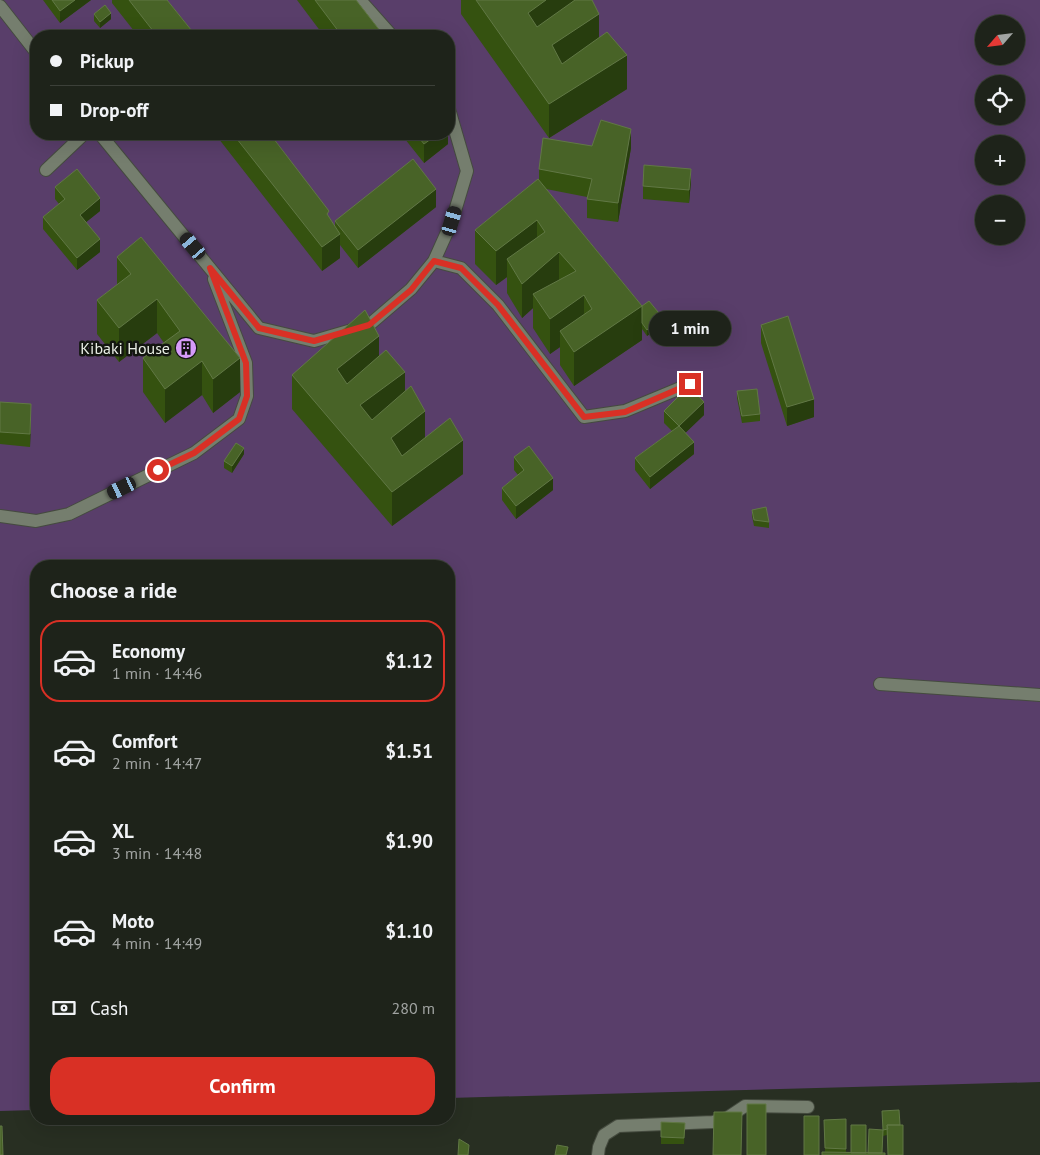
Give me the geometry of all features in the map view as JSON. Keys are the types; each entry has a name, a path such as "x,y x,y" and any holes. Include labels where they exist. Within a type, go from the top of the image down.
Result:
{"street":[{"path":"360,0 387,30"},
{"path":"0,6 30,44"},
{"path":"105,140 259,328 314,341 369,325 411,290 434,261 452,221 467,171 455,130"},
{"path":"46,170 78,140"},
{"path":"434,261 461,268 498,305 584,417 625,412 690,384"},
{"path":"0,516 36,521 69,514 194,453 239,419 247,396 246,363 210,268"},
{"path":"880,684 1040,695"},
{"path":"598,1155 604,1135 618,1126 713,1122 727,1118 745,1106 808,1107"}],"shaded area":[{"path":"0,0 1040,0 1040,1082 455,1098 455,560 30,560 30,1110 0,1111"}],"building":[{"path":"52,0 75,0 60,11"},
{"path":"129,0 167,0 191,30 152,30"},
{"path":"315,0 356,0 379,30 338,30"},
{"path":"476,0 546,0 528,13 537,27 575,0 592,0 599,14 552,45 562,64 607,32 627,55 549,104"},
{"path":"105,5 111,13 100,22 94,14"},
{"path":"601,120 631,129 618,203 587,199 592,179 539,169 543,138 592,146"},
{"path":"238,140 275,140 329,211 327,214 340,234 322,247"},
{"path":"421,140 430,140 424,144"},
{"path":"413,159 436,189 358,250 335,221"},
{"path":"644,165 691,169 689,190 643,186"},
{"path":"77,169 100,198 80,215 100,239 77,258 43,217 65,199 55,187"},
{"path":"538,179 642,306 574,352 560,331 592,309 584,295 550,319 533,294 576,271 559,252 522,284 507,259 545,232 537,220 496,251 475,230"},
{"path":"141,237 240,358 213,379 202,361 165,389 143,358 180,331 157,299 119,328 97,300 131,274 117,257"},
{"path":"649,301 663,318 647,330 642,323 642,306"},
{"path":"365,310 379,336 337,369 347,384 386,350 405,372 360,405 372,420 411,386 425,411 391,438 402,456 450,418 463,440 392,492 292,375"},
{"path":"788,316 814,399 787,407 761,325"},
{"path":"689,386 704,402 679,426 664,411"},
{"path":"757,389 760,414 742,416 737,391"},
{"path":"0,402 31,404 30,434 0,432"},
{"path":"679,426 694,442 650,477 635,458"},
{"path":"236,443 244,448 232,466 224,461"},
{"path":"529,446 553,478 516,506 502,488 524,470 514,457"},
{"path":"766,507 769,522 754,520 752,510"},
{"path":"747,1104 766,1104 766,1155 747,1155"},
{"path":"899,1110 900,1125 887,1125 888,1129 883,1130 882,1111"},
{"path":"714,1112 742,1112 741,1155 713,1155"},
{"path":"804,1116 819,1116 819,1155 804,1155"},
{"path":"846,1119 846,1149 825,1148 824,1120"},
{"path":"661,1122 685,1123 684,1138 661,1137"},
{"path":"851,1125 866,1125 866,1153 851,1153"},
{"path":"887,1125 903,1125 903,1155 888,1155"},
{"path":"0,1126 2,1126 3,1155 0,1155"},
{"path":"869,1129 883,1130 882,1153 868,1153"},
{"path":"459,1139 469,1145 468,1155 458,1155"},
{"path":"557,1145 568,1147 566,1155 555,1155"},
{"path":"822,1152 885,1153 885,1155 822,1155"}],"place":[{"name":"Kibaki House","path":"186,348"}],"route":[{"path":"158,470 194,453 239,419 247,396 246,363 210,268 259,328 314,341 369,325 411,290 434,261 461,268 498,305 584,417 625,412 690,384"}]}
